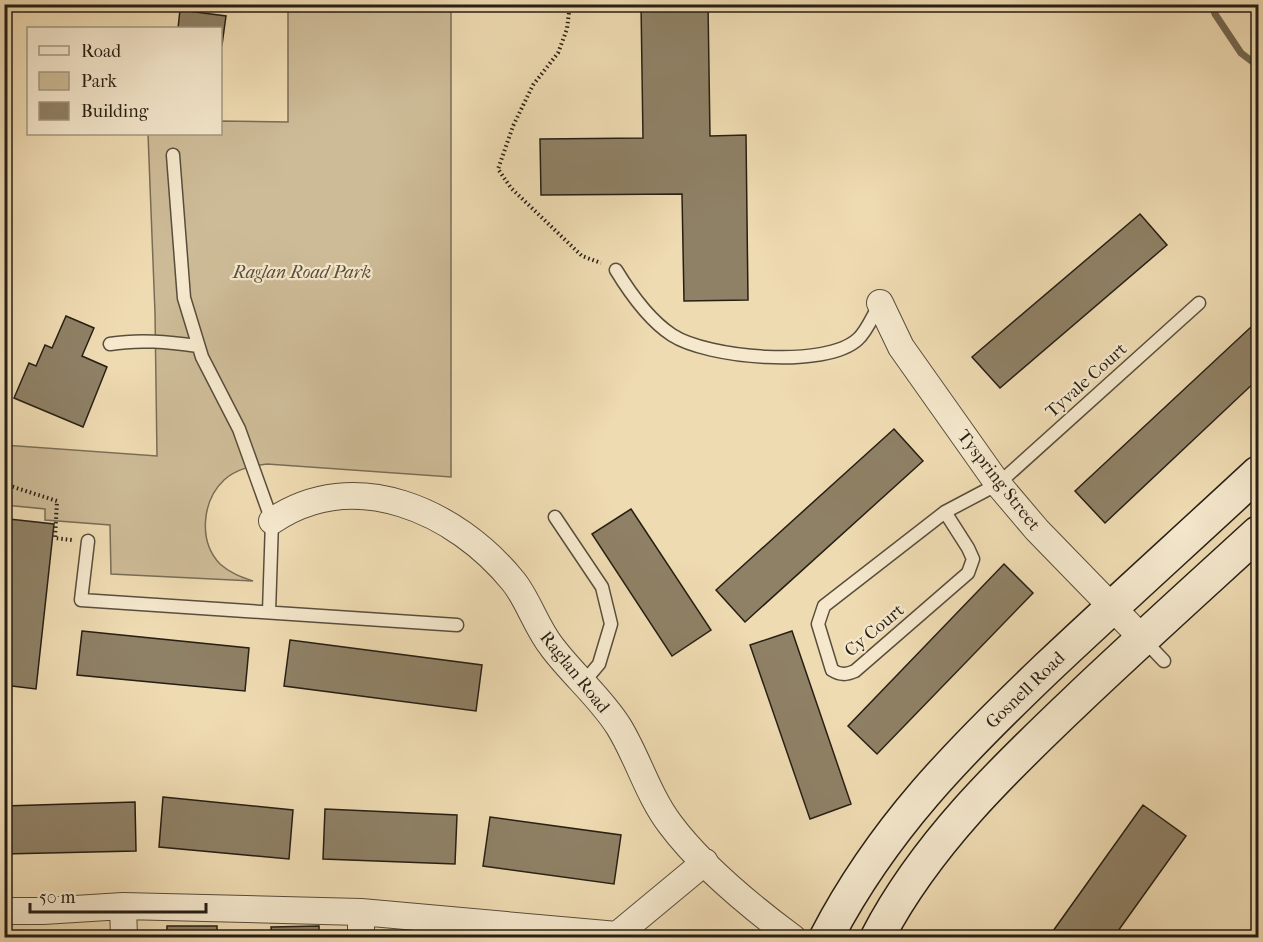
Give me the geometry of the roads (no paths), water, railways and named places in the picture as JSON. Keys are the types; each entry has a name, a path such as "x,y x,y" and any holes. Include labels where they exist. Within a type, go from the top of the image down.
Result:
{"main road":[{"name":"Gosnell Road","path":"826,938 869,864 901,819 946,768 1111,608 1258,473"},
{"path":"877,938 918,874 986,790 1026,748 1153,650 1258,533"}],"street":[{"name":"Tyspring Street","path":"880,303 901,347 998,484 1037,530 1153,650"},
{"name":"Raglan Road","path":"272,521 285,512 312,501 345,495 364,496 398,503 435,516 477,544 514,583 540,631 618,726 641,766 656,804 671,825 734,891 793,938"},
{"path":"4,911 123,906 361,925 616,936 705,862"},
{"path":"123,906 124,938"}],"lane":[{"path":"173,155 184,298 202,357 239,429 272,521 269,612"},
{"path":"616,270 627,288 673,335 690,343 737,356 770,358 829,354 857,340 880,303"},
{"name":"Tyvale Court","path":"998,484 1199,303"},
{"path":"110,345 127,341 198,346"},
{"name":"Cy Court","path":"945,512 973,559 968,573 855,671 838,674 832,670 818,624 824,606 945,512 998,484"},
{"path":"555,517 602,587 611,624 599,664 583,683"},
{"path":"88,541 81,600 457,625"}],"waterway":[{"path":"1212,4 1215,14 1241,53 1258,66"}],"park label":[{"name":"Raglan Road Park","path":"302,272"}]}
